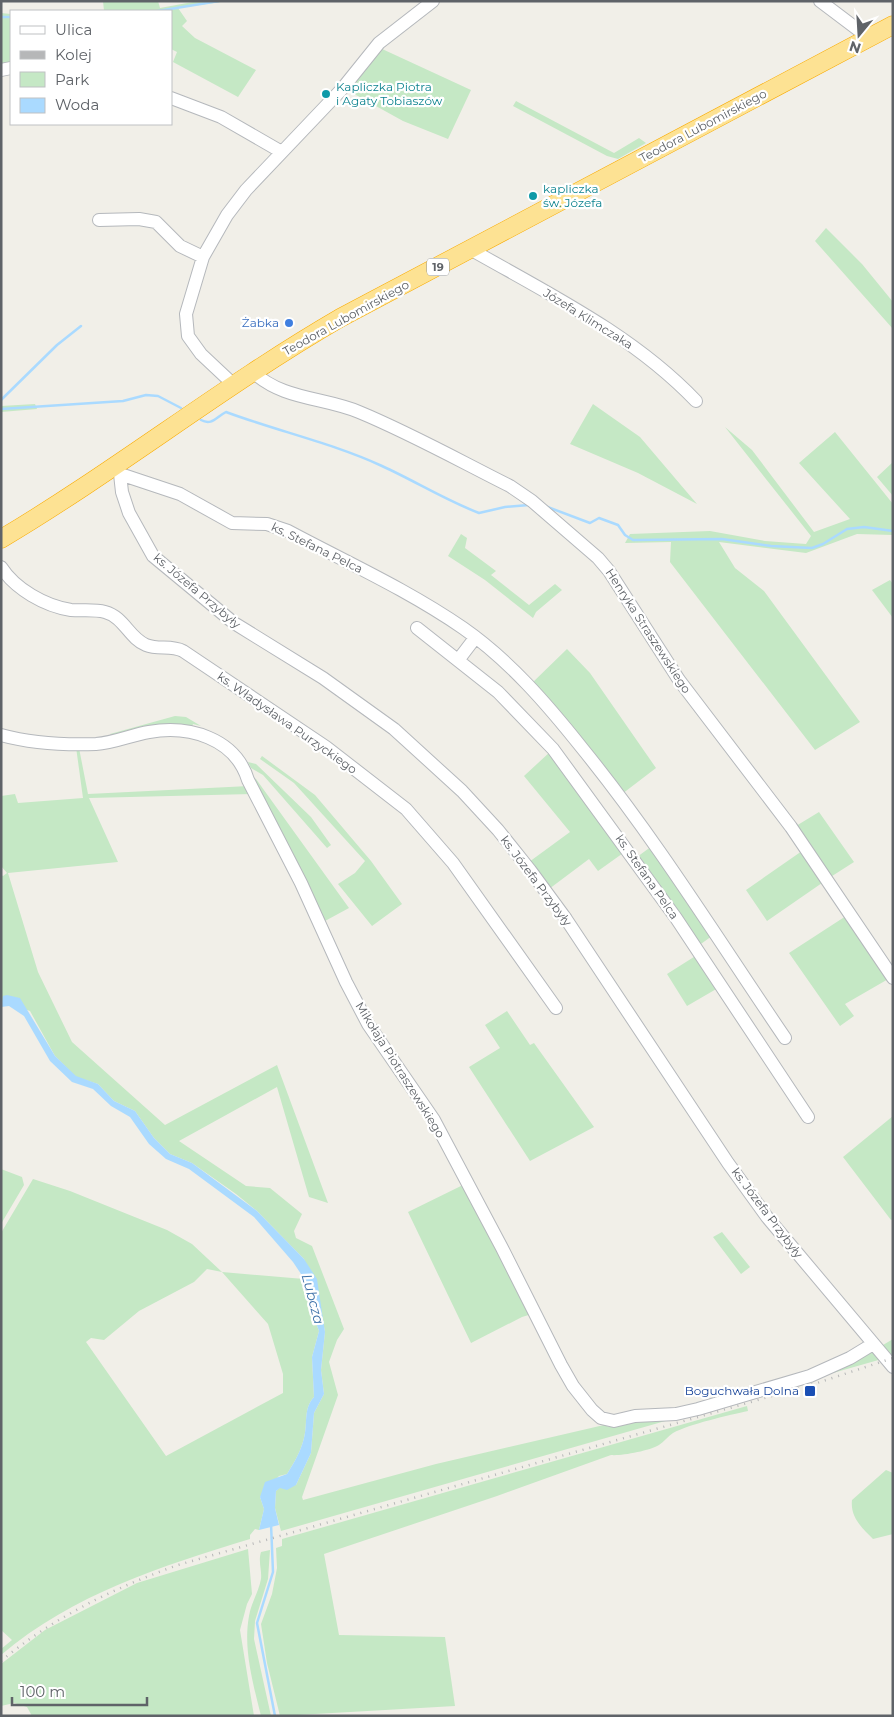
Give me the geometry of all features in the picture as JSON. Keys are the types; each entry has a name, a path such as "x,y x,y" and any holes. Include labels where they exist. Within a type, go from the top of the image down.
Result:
{"highway":[{"name":"Teodora Lubomirskiego","path":"1,539 118,470 234,385 340,318 893,25"}],"street":[{"path":"234,385 197,349 188,336 186,314 203,257 227,215 280,151 342,90 378,43 433,1"},
{"path":"820,1 869,38"},
{"path":"172,98 221,117 280,151"},
{"path":"99,220 156,222 180,246 203,257"},
{"name":"Józefa Klimczaka","path":"470,249 602,325 659,365 696,401"},
{"name":"Henryka Straszewskiego","path":"253,372 270,385 285,392 360,412 510,486 532,501 598,558 617,583 699,708 791,827 893,978"},
{"name":"ks. Stefana Pelca","path":"118,470 180,494 232,523 267,524 288,531 423,603 475,638 535,692 605,776 785,1038"},
{"name":"ks. Józefa Przybyły","path":"118,470 129,514 153,556 234,624 323,678 394,728 462,791 498,830 566,919 728,1163 767,1217 890,1364"},
{"name":"ks. Władysława Purzyckiego","path":"1,567 16,584 42,601 72,610 107,612 116,616 138,640 148,646 176,648 183,651 326,747 406,809 453,863 556,1008"},
{"name":"ks. Stefana Pelca","path":"417,628 459,659 498,692 554,749 676,918 808,1116"},
{"path":"459,659 475,638"},
{"name":"Mikołaja Piotraszewskiego","path":"1,735 78,744 99,744 147,732 173,729 205,736 220,742 236,756 245,770 248,780 330,943 346,982 368,1024 434,1120 561,1365 581,1397 601,1418 614,1422 635,1416 676,1414 698,1409 810,1376 850,1358 873,1344"}],"green space":[{"path":"103,1 158,1 160,8 198,1 228,1 178,8 187,21 182,26 195,38 256,70 238,97 173,62 177,52 172,50 172,10 104,10"},
{"path":"1,13 10,14 10,65 1,66"},
{"path":"380,48 471,90 448,139 403,121 347,90"},
{"path":"516,101 614,153 639,138 646,143 618,159 607,156 513,106"},
{"path":"826,228 862,264 893,302 893,329 815,241"},
{"path":"35,404 37,409 1,412 1,406"},
{"path":"593,404 640,437 697,504 638,473 570,444"},
{"path":"725,427 752,450 814,532 850,519 799,463 835,432 893,504 893,535 857,534 806,553 719,542 735,568 764,591 860,722 815,750 670,562 671,542 625,543 630,534 710,531 765,541 806,544 811,536"},
{"path":"893,462 893,496 877,477"},
{"path":"461,534 467,538 465,548 496,571 491,575 529,605 555,584 562,590 536,612 533,618 485,580 448,556"},
{"path":"890,580 893,584 893,618 872,590"},
{"path":"567,649 590,673 656,768 622,794 531,684"},
{"path":"175,716 186,717 201,726 193,724 191,729 113,738 110,734"},
{"path":"76,747 79,748 88,794 249,786 252,794 89,798 118,862 8,873 38,972 72,1042 165,1125 277,1065 328,1203 309,1197 277,1087 179,1141 246,1186 270,1188 302,1214 294,1231 296,1238 312,1246 344,1329 337,1340 329,1362 338,1395 302,1497 303,1500 436,1464 604,1425 609,1427 635,1419 662,1418 873,1349 882,1359 281,1531 275,1508 276,1491 280,1487 296,1485 311,1453 314,1413 324,1394 321,1370 325,1332 321,1311 304,1259 257,1211 236,1194 192,1163 170,1154 154,1138 135,1111 114,1101 98,1084 76,1077 55,1056 30,1011 1,1001 1,875 3,876 7,873 1,866 1,796 15,794 18,803 83,798"},
{"path":"551,751 626,851 598,871 589,859 549,889 529,862 570,832 524,776"},
{"path":"262,756 315,795 371,861 402,904 372,926 338,884 355,873 365,861 294,783 260,759"},
{"path":"248,762 256,764 311,817 331,845 327,848 263,775 251,768"},
{"path":"250,776 256,779 349,908 325,921"},
{"path":"819,812 854,862 829,878 796,826"},
{"path":"652,846 712,936 698,946 637,857"},
{"path":"802,851 822,883 767,921 746,890"},
{"path":"846,916 890,978 845,1004 854,1016 840,1026 789,953"},
{"path":"697,955 718,988 687,1006 667,974"},
{"path":"507,1011 530,1045 534,1043 594,1127 530,1161 469,1067 500,1048 485,1025"},
{"path":"893,1116 893,1219 891,1220 843,1157"},
{"path":"1,1169 22,1177 24,1185 1,1224"},
{"path":"33,1179 70,1191 167,1230 192,1244 222,1272 304,1279 311,1289 312,1312 319,1331 312,1357 314,1397 308,1406 303,1443 287,1474 279,1476 260,1497 264,1509 259,1530 255,1529 250,1535 250,1539 152,1571 88,1599 58,1615 1,1655 1,1649 12,1640 1,1630 1,1233","holes":["207,1269 222,1272 268,1324 283,1374 283,1393 166,1456 86,1342 91,1338 104,1340 139,1311 194,1282"]},
{"path":"465,1184 532,1314 522,1317 471,1343 408,1212"},
{"path":"722,1232 750,1267 741,1274 713,1237"},
{"path":"893,1339 893,1354 888,1356 883,1345"},
{"path":"747,1406 748,1411 689,1426 671,1434 659,1445 649,1449 628,1454 611,1455 497,1496 324,1554 339,1635 445,1637 455,1706 280,1716 267,1663 261,1624 272,1594 277,1568 276,1548 282,1546 282,1539"},
{"path":"886,1470 893,1473 893,1534 873,1539 855,1517 852,1500"},
{"path":"248,1549 252,1594 247,1604 240,1630 254,1716 32,1716 27,1707 14,1703 1,1706 1,1664 45,1630 137,1583"},
{"path":"270,1550 268,1579 255,1621 254,1639 271,1716 261,1716 250,1666 247,1628 250,1611 261,1579 261,1552"}],"water":[{"path":"3,996 20,998 55,1056 76,1076 98,1084 114,1101 135,1111 154,1138 170,1154 192,1163 257,1211 304,1259 317,1279 325,1332 321,1370 324,1394 314,1413 311,1453 296,1485 287,1490 280,1488 276,1491 275,1508 279,1525 259,1530 264,1509 260,1497 265,1482 287,1474 295,1461 304,1438 308,1406 314,1397 312,1357 319,1331 312,1312 311,1289 293,1262 254,1217 189,1169 166,1159 149,1144 130,1117 111,1106 93,1089 72,1082 50,1061 24,1016 9,1006 1,1007"}],"waterway":[{"path":"164,10 219,1"},
{"path":"1,17 10,17"},
{"path":"1,400 57,345 81,326"},
{"path":"1,409 123,401 146,395 158,396 181,408"},
{"path":"201,420 208,422 226,412 324,444 382,466 479,513 505,507 529,505"},
{"path":"545,506 590,523 599,518 618,525 625,535 633,540 722,539 771,546 812,548 823,544 847,529 864,527 893,531"},
{"name":"Lubcza","path":"271,1524 273,1572 257,1623 275,1716"}],"railway":[{"path":"1,1661 21,1645 85,1605 178,1565 814,1384 893,1358"}],"place":[{"name":"Kapliczka Piotra i Agaty Tobiaszów","path":"326,94"},
{"name":"kapliczka św. Józefa","path":"533,196"},
{"name":"Żabka","path":"289,323"},
{"name":"Boguchwała Dolna","path":"810,1391"}]}
